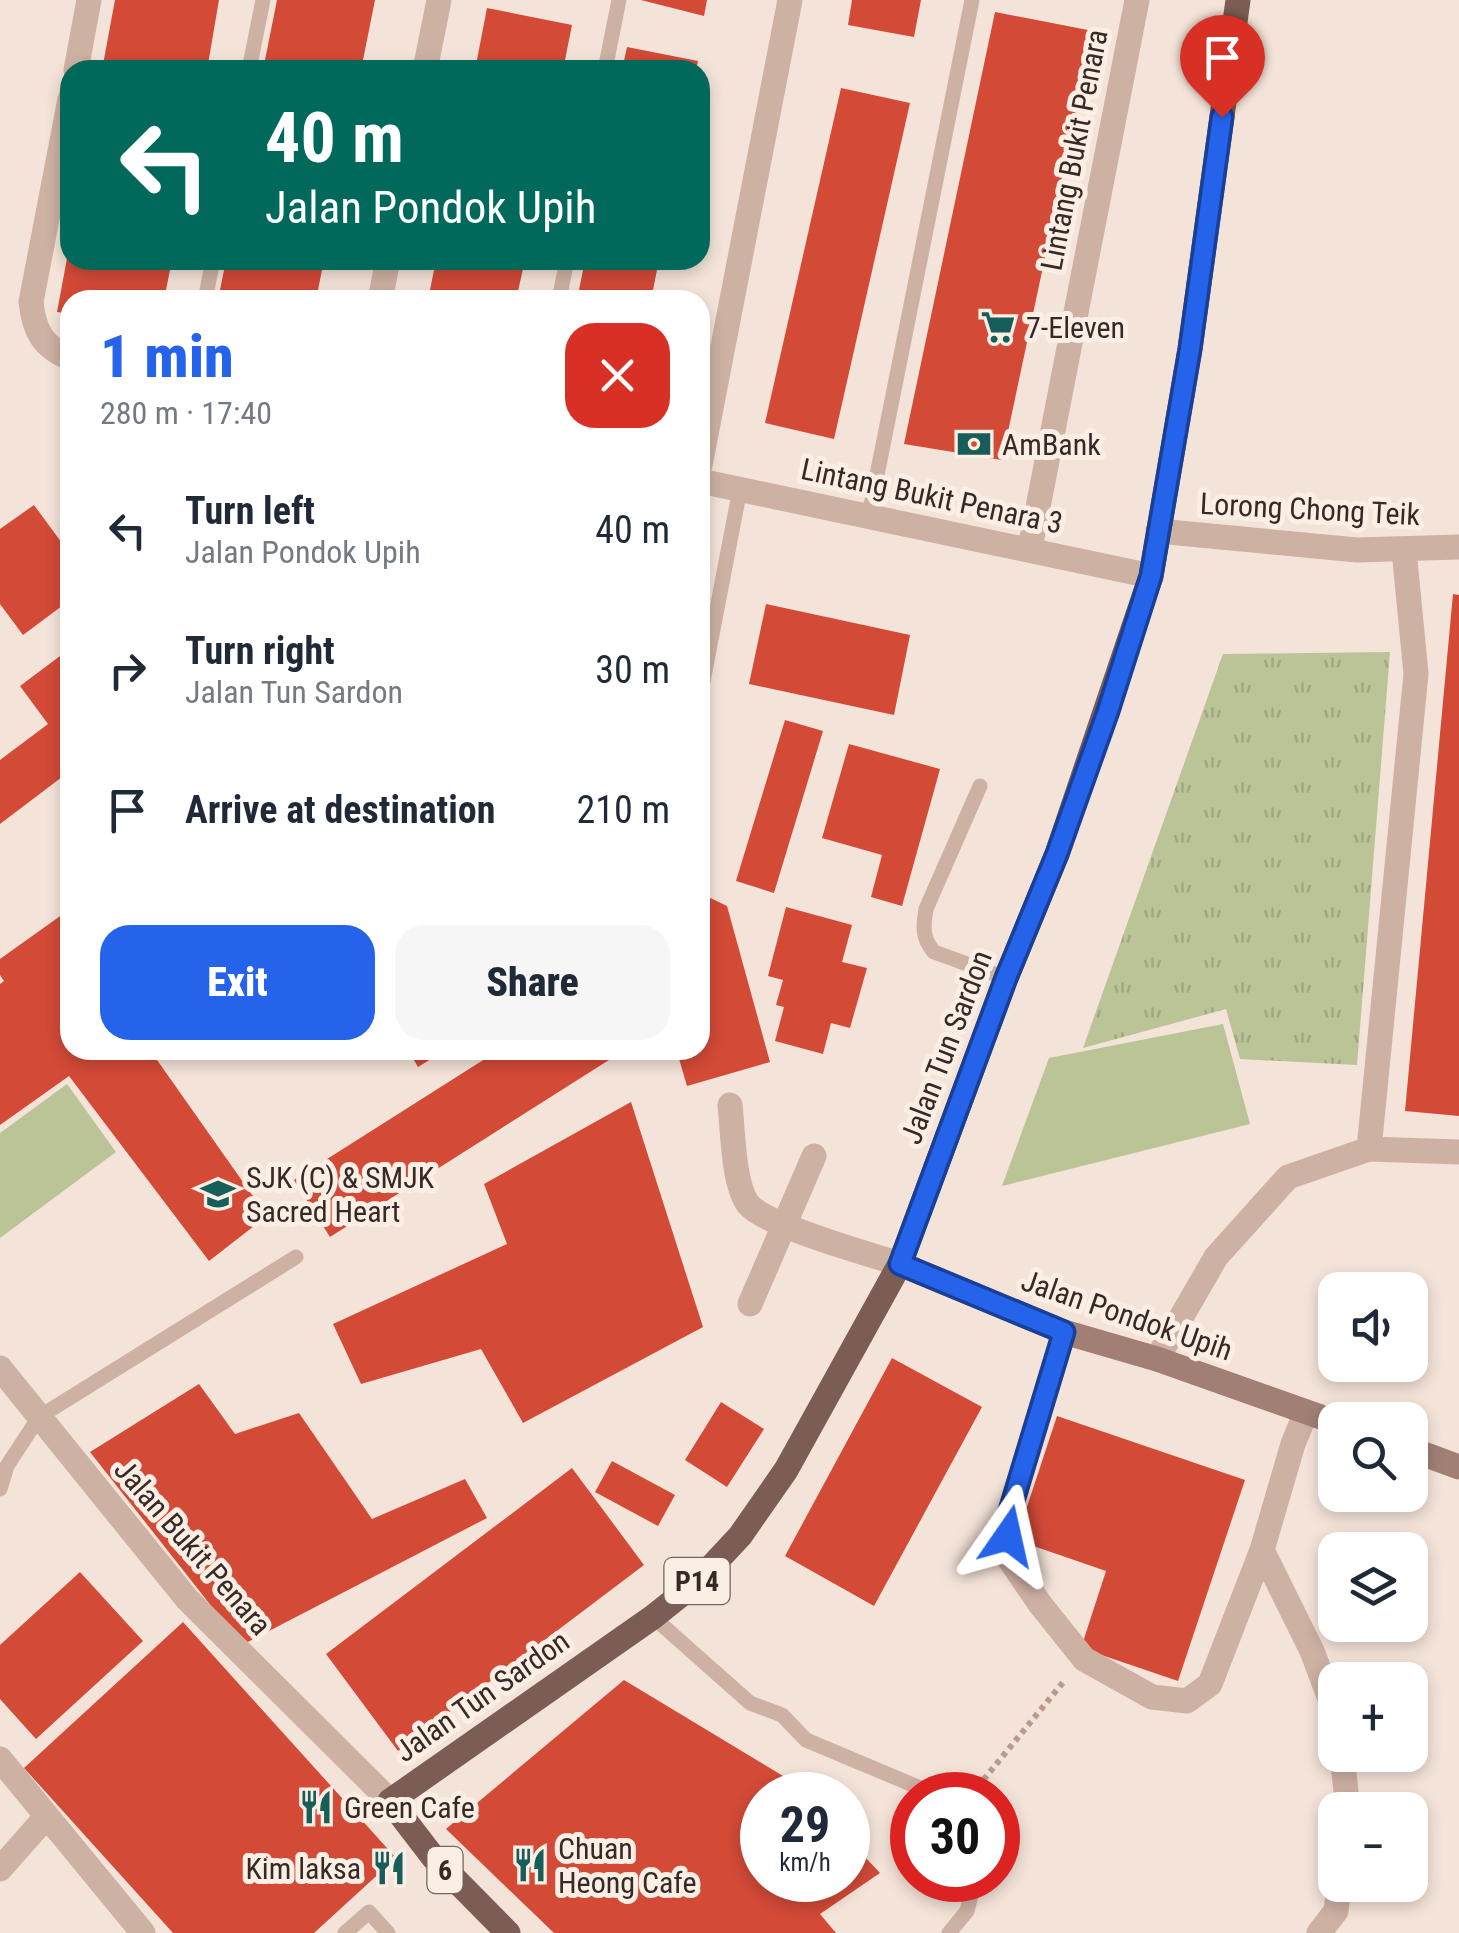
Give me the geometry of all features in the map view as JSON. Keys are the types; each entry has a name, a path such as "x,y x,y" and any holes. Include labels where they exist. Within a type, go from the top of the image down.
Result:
{"main road":[{"name":"Jalan Tun Sardon","path":"390,1801 653,1617 696,1582 740,1536 786,1470 900,1264 1006,978 1064,836 1151,576 1190,349 1238,0"},
{"name":"Jalan Pondok Upih","path":"900,1264 1064,1332 1318,1416"},
{"path":"1428,1456 1459,1467"},
{"name":"6","path":"390,1801 432,1857 508,1933"}],"street":[{"path":"78,60 89,0"},
{"path":"427,60 439,0"},
{"path":"710,413 790,0"},
{"name":"Lintang Bukit Penara","path":"1030,548 1136,0"},
{"path":"60,151 31,302 40,337 60,354"},
{"name":"Lintang Bukit Penara 3","path":"710,483 1151,576"},
{"name":"Lorong Chong Teik","path":"1158,531 1310,548 1459,547"},
{"path":"1369,1149 1416,674 1404,550"},
{"path":"730,1105 740,1185 749,1205 784,1225 900,1264"},
{"path":"1157,1360 1216,1256 1288,1176 1369,1149 1459,1152"},
{"path":"750,1304 814,1156"},
{"path":"1064,1332 1009,1514 1008,1557 1084,1659 1152,1696 1187,1702 1210,1684 1262,1550 1306,1412"},
{"name":"Jalan Bukit Penara","path":"0,1368 187,1599 390,1801"},
{"path":"1262,1550 1318,1667"},
{"path":"0,1759 143,1933"},
{"path":"0,1869 46,1817"},
{"path":"1319,1933 1336,1911 1337,1902"}],"lane":[{"path":"251,60 263,0"},
{"path":"607,60 619,0"},
{"path":"869,515 972,0"},
{"path":"710,645 740,489"},
{"path":"980,786 926,909 922,928 926,943 934,952 1006,978"},
{"path":"0,1489 7,1466 40,1417 296,1258"},
{"path":"653,1617 750,1704 782,1715 806,1740 890,1775"},
{"path":"948,1933 967,1911 970,1902"},
{"path":"346,1933 369,1912 388,1933"}],"path":[{"path":"989,1772 1084,1659"}],"green space":[{"path":"1390,652 1357,1065 1240,1059 1226,1009 1083,1048 1223,654"},
{"path":"1223,1024 1250,1124 1002,1186 1049,1058"},
{"path":"67,1084 116,1152 0,1238 0,1133"}],"building":[{"path":"115,0 219,0 209,60 104,60"},
{"path":"277,0 375,0 363,60 265,60"},
{"path":"641,0 707,0 704,16"},
{"path":"852,0 921,0 914,37 848,25"},
{"path":"487,8 572,25 565,60 477,60"},
{"path":"995,12 1093,31 1002,460 904,444"},
{"path":"627,47 693,60 624,60"},
{"path":"841,88 910,103 834,439 765,423"},
{"path":"65,270 170,270 166,290 61,290"},
{"path":"224,270 322,270 318,290 220,290"},
{"path":"434,270 523,270 518,290 430,290"},
{"path":"583,270 657,270 653,290 579,290"},
{"path":"34,505 60,540 60,607 23,635 0,604 0,529"},
{"path":"1453,594 1459,595 1459,1116 1405,1111"},
{"path":"766,604 910,635 894,715 749,684"},
{"path":"60,656 60,779 0,824 0,760 48,724 20,686"},
{"path":"785,720 823,731 774,893 736,881"},
{"path":"849,744 940,769 902,906 871,897 882,855 822,838"},
{"path":"710,898 727,906 770,1062 687,1086 679,1060 710,1060"},
{"path":"786,907 852,925 842,962 867,968 850,1028 831,1023 823,1054 775,1041 784,1007 776,1005 783,980 768,976"},
{"path":"60,916 60,1060 157,1060 267,1216 209,1261 69,1076 0,1125 0,984 4,981 0,959"},
{"path":"483,1060 609,1060 330,1237 294,1180"},
{"path":"631,1102 703,1327 523,1423 481,1349 361,1384 333,1324 507,1244 484,1184"},
{"path":"892,1358 982,1407 874,1606 785,1556"},
{"path":"199,1384 235,1434 299,1413 372,1519 465,1479 487,1518 242,1645 90,1452"},
{"path":"721,1402 764,1429 727,1487 685,1460"},
{"path":"1057,1416 1245,1480 1178,1681 1081,1648 1106,1571 1016,1540"},
{"path":"612,1461 675,1495 658,1526 595,1492"},
{"path":"572,1468 644,1565 398,1751 326,1654"},
{"path":"80,1572 143,1641 36,1739 0,1699 0,1645"},
{"path":"183,1622 396,1858 314,1933 173,1933 24,1768"},
{"path":"624,1680 776,1772 740,1772 740,1902 838,1902 820,1914 836,1933 554,1933 446,1829"},
{"path":"870,1862 880,1873 870,1880"}],"place":[{"name":"7-Eleven","path":"998,327"},
{"name":"AmBank","path":"974,444"},
{"name":"SJK (C) & SMJK Sacred Heart","path":"218,1194"},
{"name":"Green Cafe","path":"316,1807"},
{"name":"Chuan Heong Cafe","path":"530,1865"},
{"name":"Kim laksa","path":"389,1868"}],"route":[{"path":"1008,1536 1009,1514 1064,1332 900,1264 1006,978 1057,854 1151,576 1190,349 1222,117"}]}
